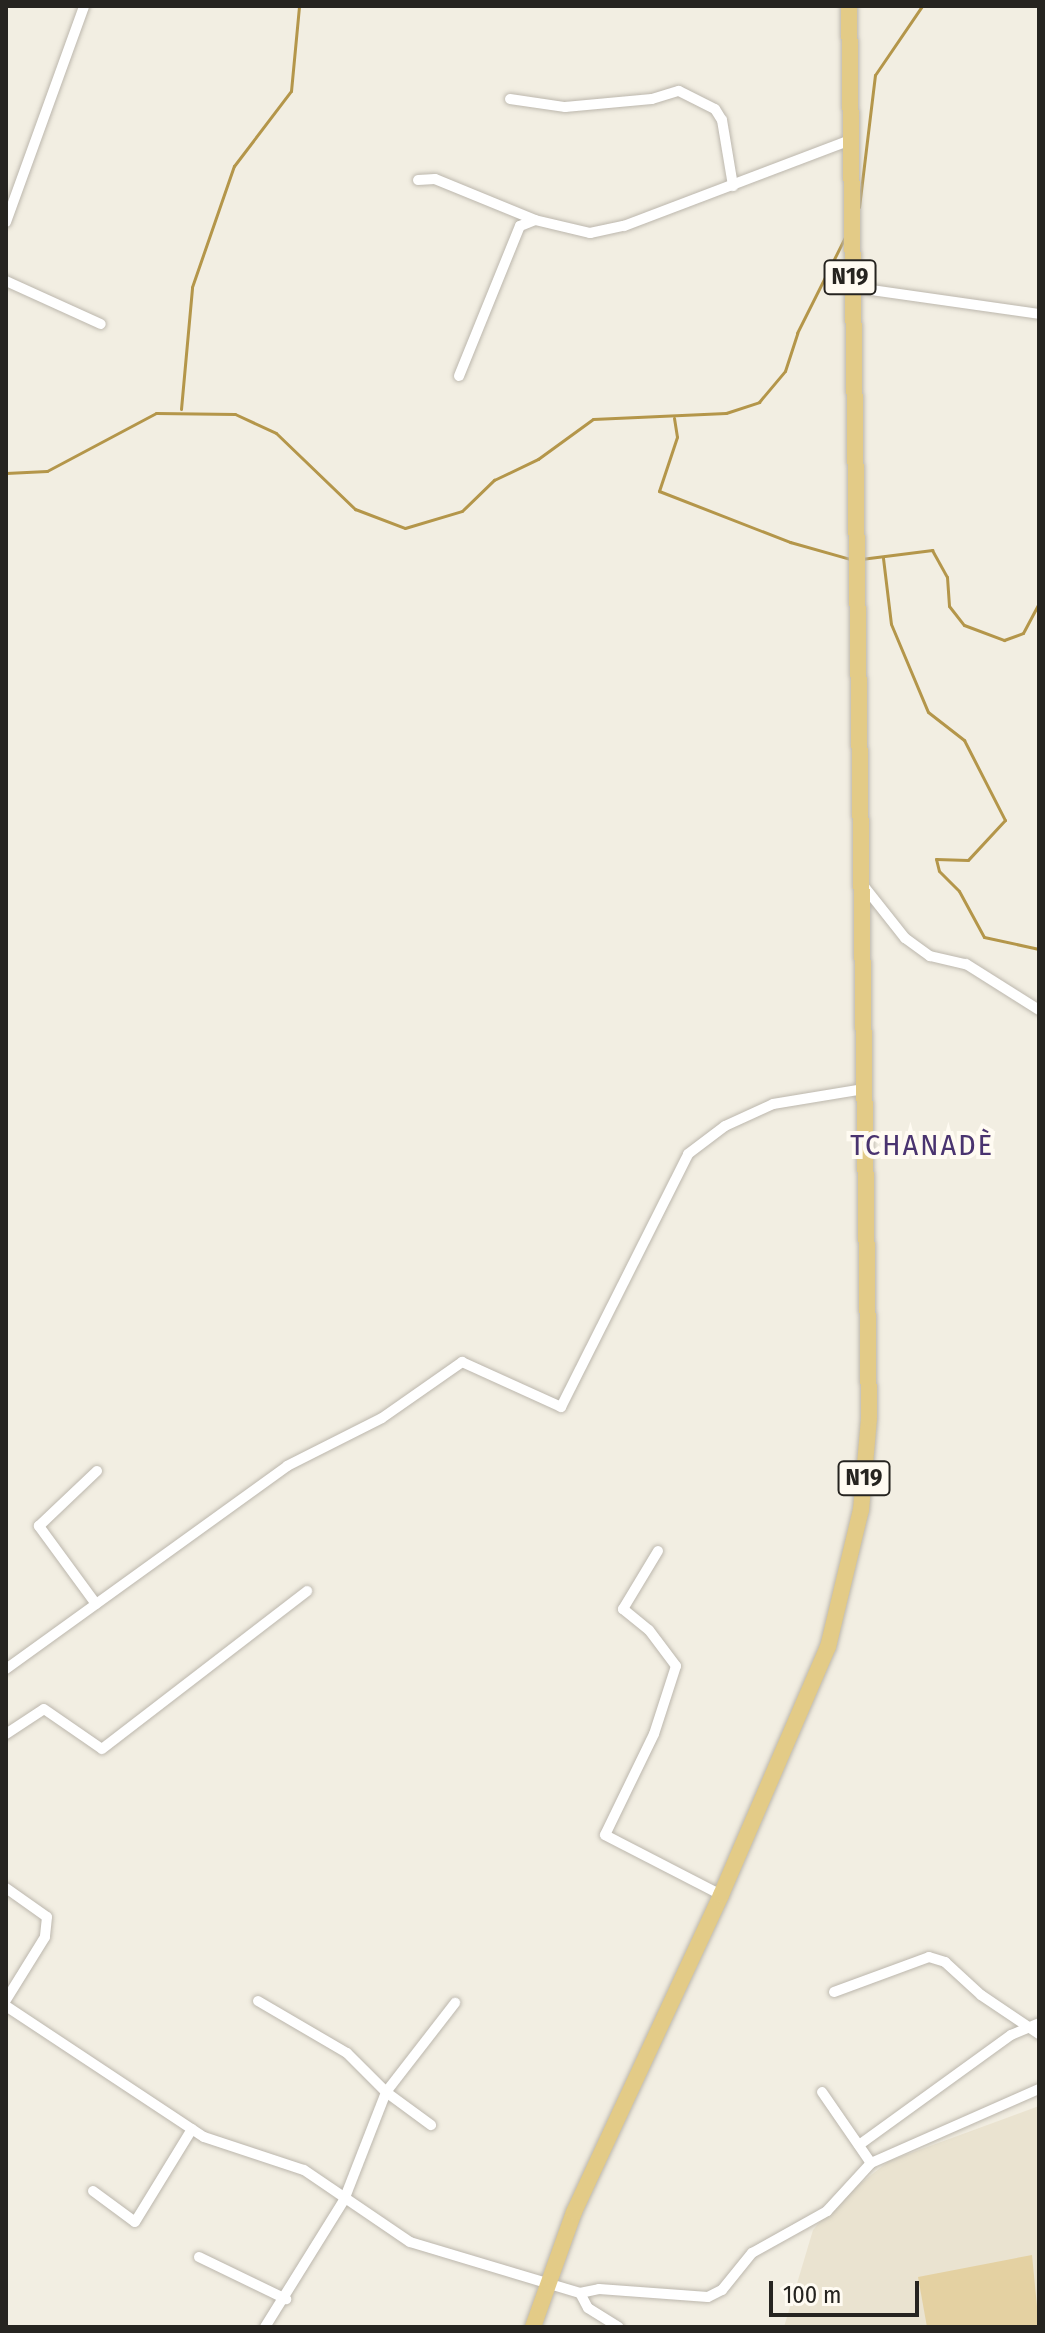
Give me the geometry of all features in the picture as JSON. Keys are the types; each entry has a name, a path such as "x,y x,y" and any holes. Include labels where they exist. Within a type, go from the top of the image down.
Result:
{"main road":[{"name":"N19","path":"533,2327 544,2286 721,1895 828,1647 852,1556 869,1418 850,287 853,213 848,141 849,6"}],"street":[{"path":"6,222 84,6"},
{"path":"510,99 565,107 652,99 679,91 715,109 722,120 733,186"},
{"path":"418,180 435,179 535,220 590,233 624,226 848,141"},
{"path":"459,376 520,226 535,220"},
{"path":"6,281 101,324"},
{"path":"850,287 1039,314"},
{"path":"860,880 905,938 930,956 966,964 1039,1010"},
{"path":"6,1669 287,1466 382,1418 462,1362 561,1407 688,1154 725,1126 773,1104 864,1089"},
{"path":"96,1604 39,1526 97,1471"},
{"path":"658,1551 623,1609 649,1630 676,1666 654,1734 605,1835 721,1895"},
{"path":"6,1734 44,1709 102,1749 307,1591"},
{"path":"6,1888 47,1917 45,1937 6,2000"},
{"path":"834,1992 929,1957 945,1962 981,1995 1034,2025 1039,2034"},
{"path":"258,2001 347,2053 386,2092 431,2125"},
{"path":"265,2327 286,2299 344,2200 386,2092 455,2003"},
{"path":"6,2006 192,2129 304,2170 410,2242 544,2286 580,2293 599,2289 708,2297 722,2290 752,2253 827,2211 871,2163 1039,2089"},
{"path":"859,2145 1034,2025"},
{"path":"822,2092 871,2163"},
{"path":"93,2191 135,2222 192,2129"},
{"path":"199,2257 286,2299"},
{"path":"580,2293 588,2308 618,2327"}],"shaded area":[{"path":"1039,2106 1039,2327 784,2327 813,2230 838,2201 889,2161"},
{"path":"1032,2255 1039,2327 927,2327 918,2277"}],"waterway":[{"path":"181,409 192,287 234,166 291,91 299,6"},
{"path":"859,207 875,75 922,6"},
{"path":"6,473 47,471 156,413 235,414 276,433 355,509 405,528 462,511 494,480 538,459 593,419 726,413 759,402 785,371 797,333 846,235"},
{"path":"674,418 677,437 659,491 790,542 850,559"},
{"path":"861,559 932,550 947,577 949,606 964,625 1004,640 1023,633 1039,603"},
{"path":"883,558 891,624 928,712 964,740 1005,820 968,860 936,859 939,871 959,891 984,937 1039,949"}],"district":[{"name":"TCHANADÈ","path":"922,1145"}]}
